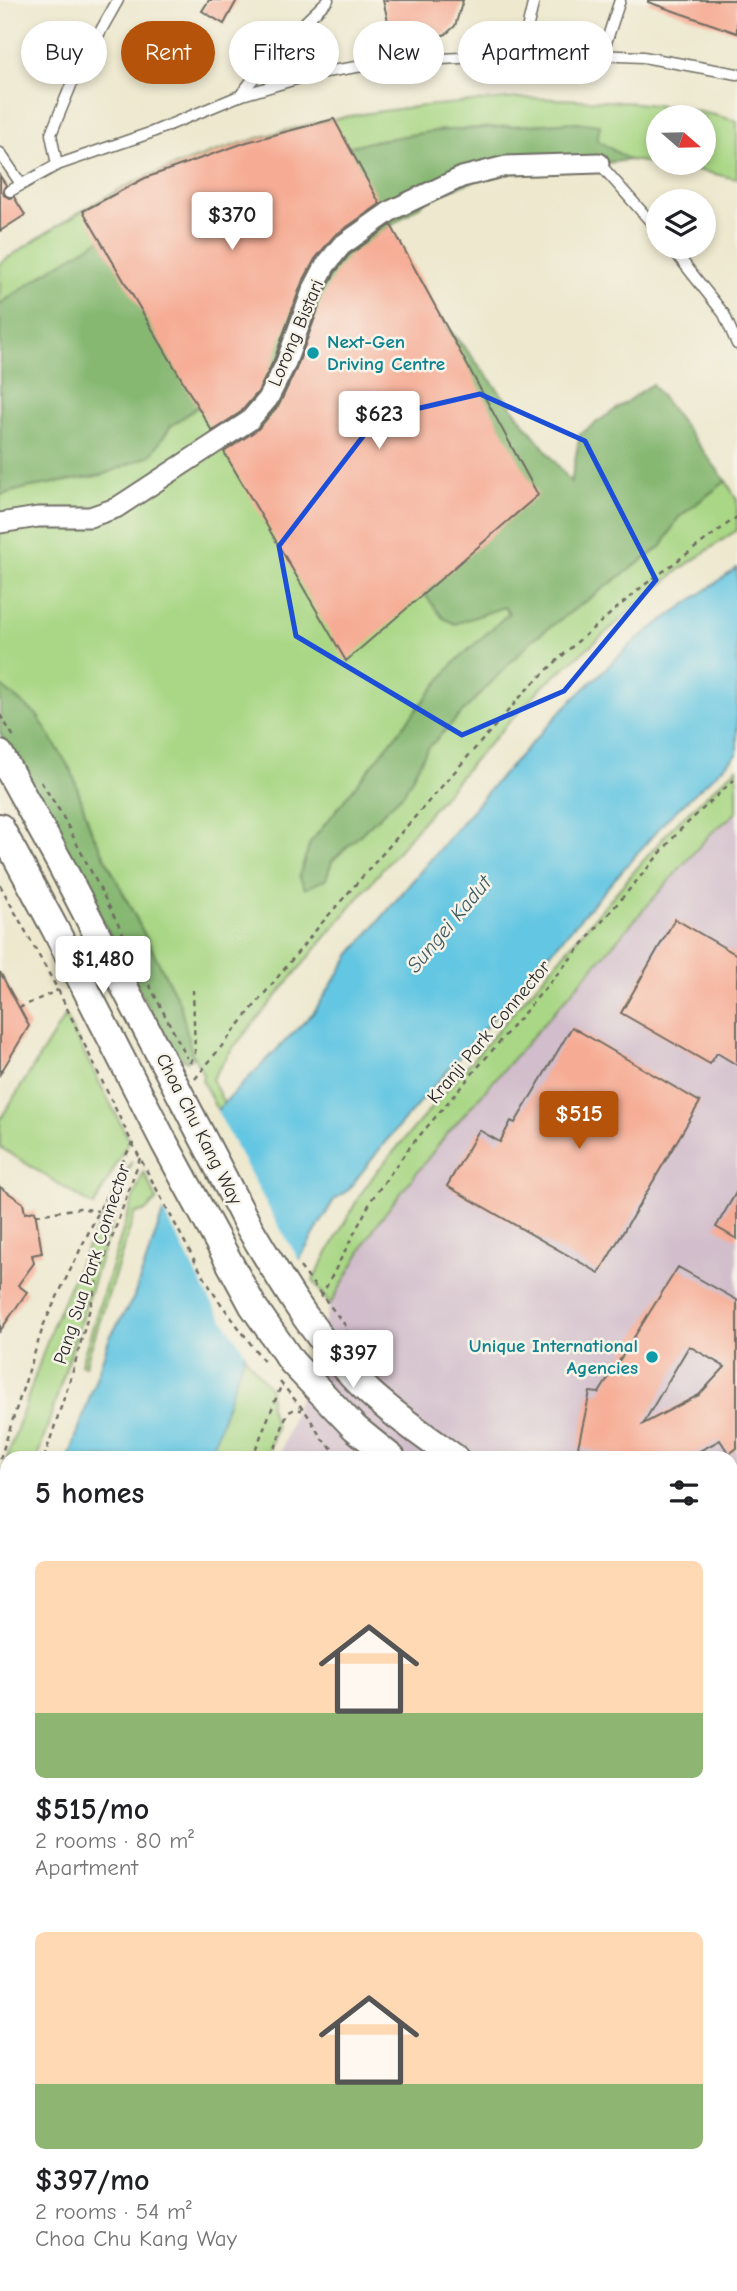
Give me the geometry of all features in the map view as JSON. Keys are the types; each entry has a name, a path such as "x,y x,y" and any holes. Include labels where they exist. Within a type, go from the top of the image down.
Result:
{"main road":[{"name":"Choa Chu Kang Way","path":"0,754 60,863 249,1227 312,1305 328,1349 369,1392 445,1451"},
{"name":"Choa Chu Kang Way","path":"0,827 225,1258 253,1306 277,1361 384,1451"},
{"path":"54,927 64,916 66,904 60,863"}],"street":[{"name":"Lorong Bistari","path":"0,523 38,517 90,517 116,508 249,421 268,399 285,365 312,291 325,266 341,246 392,210 462,177 506,166 599,163"}],"lane":[{"path":"239,96 272,54 328,0"},
{"path":"529,21 534,0"},
{"path":"613,21 620,0"},
{"path":"57,165 51,134 74,78 114,1"},
{"path":"613,56 643,57 737,74"},
{"path":"10,191 57,165 150,133 239,96 313,74 388,62 458,58"},
{"path":"0,153 21,184"},
{"path":"599,163 646,216"},
{"path":"680,259 724,314 737,344"}],"path":[{"path":"183,1097 320,925 528,687 576,642 643,586 737,517"},
{"name":"Kranji Park Connector","path":"312,1305 372,1199 409,1148 680,830 737,777"},
{"path":"0,886 58,990 140,1158"},
{"path":"19,1008 58,990"},
{"path":"190,1063 195,1053 193,990"},
{"path":"3,1451 44,1324 131,1143"},
{"name":"Pang Sua Park Connector","path":"140,1158 216,1297 277,1361"},
{"name":"Pang Sua Park Connector","path":"46,1451 73,1371 99,1275 140,1158"},
{"path":"36,1215 80,1208 98,1211"},
{"path":"296,1261 316,1290 312,1305 348,1329"},
{"path":"254,1451 282,1385 307,1414 322,1439 335,1451"},
{"path":"274,1451 287,1413 293,1409 304,1410"}],"highlighted area":[{"path":"480,394 585,441 656,580 564,691 462,735 296,636 279,546 377,418"}],"shaded area":[{"path":"737,812 737,1451 281,1451 330,1305 376,1225 447,1134 710,834"}],"green space":[{"path":"519,98 656,105 646,105 646,162 629,160 597,140 576,122 435,131 299,157 136,218 53,268 0,304 0,263 90,206 147,177 286,130 380,111"},
{"path":"716,116 737,121 737,179 716,174"},
{"path":"576,122 600,125 597,140 629,160 529,172 497,173 436,194 371,240 465,348 571,482 580,434 652,384 726,481 678,518 662,546 532,640 427,749 404,793 332,861 326,879 305,889 299,876 310,843 454,663 509,613 504,607 455,624 443,618 411,577 267,451 234,381 171,426 151,455 103,475 0,495 0,304 53,268 136,218 299,157 435,131"},
{"path":"234,380 267,451 510,613 489,633 310,843 326,879 332,861 404,793 427,749 532,640 662,546 678,518 726,481 737,500 737,530 679,570 542,687 473,761 232,1049 212,1079 224,1103 217,1110 190,1049 180,1004 91,830 72,772 0,685 0,495 150,455 171,426"},
{"path":"0,685 37,715 72,772 91,830 180,1004 193,1057 187,1061 174,1055 0,733"},
{"path":"737,768 737,812 710,834 447,1134 376,1225 330,1305 313,1280 360,1195 377,1171 674,825"},
{"path":"65,1016 129,1140 94,1206 0,1147 0,1120"},
{"path":"132,1161 39,1451 9,1451 52,1327 79,1264"},
{"path":"144,1172 157,1200 144,1212 135,1213 85,1366 81,1364 133,1198"},
{"path":"244,1355 270,1388 270,1407 276,1428 268,1451 211,1451"}],"water":[{"name":"Sungei Kadut","path":"737,568 737,754 667,819 386,1141 348,1190 334,1200 244,1355 211,1451 71,1451 110,1337 133,1299 162,1216 217,1110 314,1012 351,954 494,784 565,707 637,639"}],"pier":[{"path":"215,1107 301,1263 248,1356 210,1300 162,1208"}],"building":[{"path":"209,0 237,0 224,24 202,11"},
{"path":"383,0 463,0 455,26 444,35 444,21 388,21"},
{"path":"737,0 737,33 648,2"},
{"path":"334,119 380,204 334,236 315,259 301,285 274,360 258,392 241,412 212,431 83,211 145,178 247,142"},
{"path":"0,176 6,185 4,195 14,197 25,215 0,231"},
{"path":"391,225 538,495 346,661 224,452 258,429 279,405 335,273 349,255"},
{"path":"675,919 737,955 737,1065 717,1053 710,1064 621,1013"},
{"path":"0,972 29,1026 0,1074"},
{"path":"572,1027 700,1102 599,1273 447,1186 479,1130 500,1142 511,1121 515,1123"},
{"path":"0,1187 23,1203 25,1213 35,1211 42,1253 32,1255 34,1263 18,1285 27,1292 0,1331"},
{"path":"737,1191 737,1239 716,1227"},
{"name":"Unique International Agencies","path":"678,1267 737,1300 737,1448 733,1451 727,1451 720,1440 700,1451 596,1451 578,1447 590,1392 599,1393","holes":["689,1346 725,1367 699,1395 643,1424"]}],"place":[{"name":"Next-Gen Driving Centre","path":"313,353"},
{"name":"Unique International Agencies","path":"652,1357"}]}
